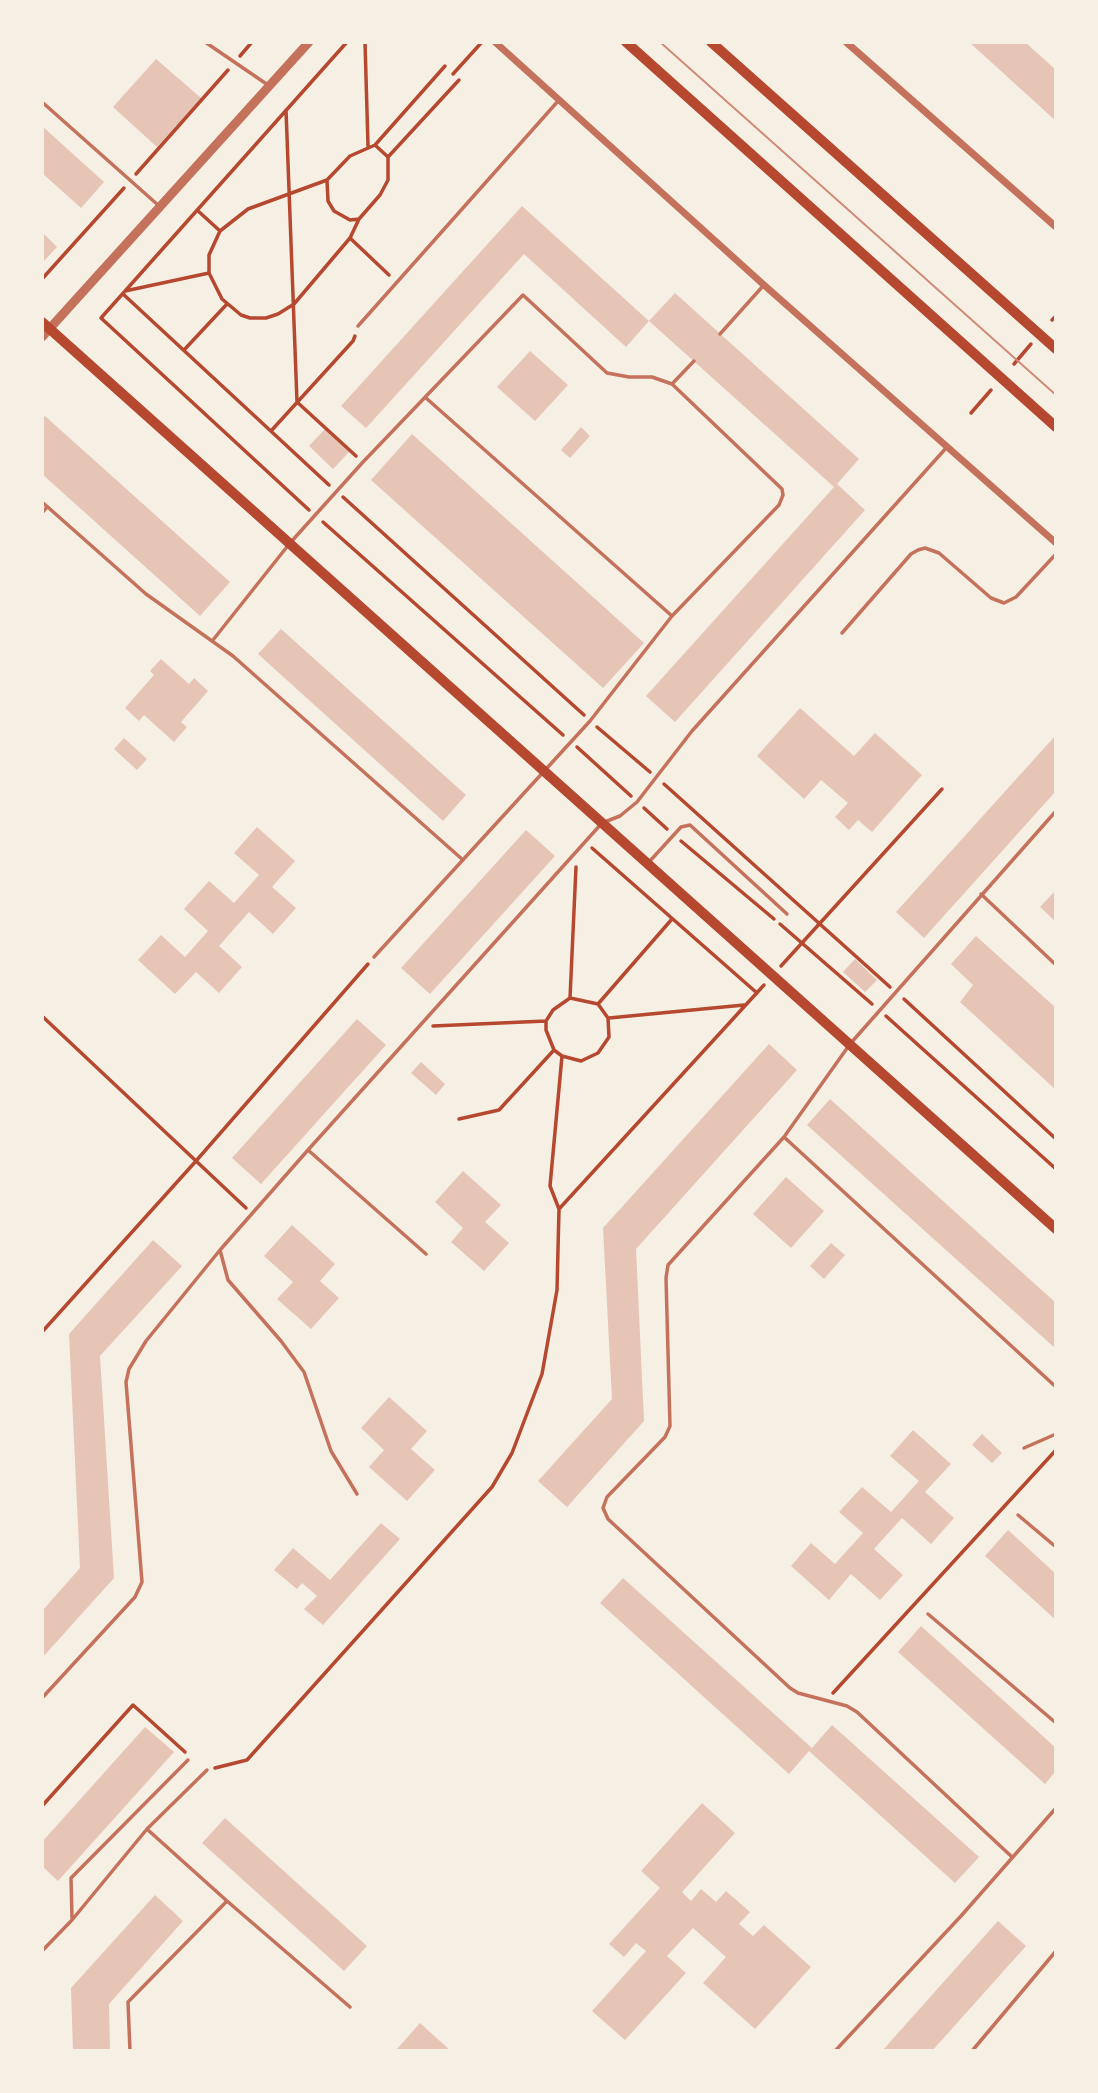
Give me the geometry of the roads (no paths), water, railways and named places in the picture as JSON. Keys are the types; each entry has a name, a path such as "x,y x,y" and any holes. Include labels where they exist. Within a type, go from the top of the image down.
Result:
{"main road":[{"path":"626,42 1056,426"},
{"path":"711,42 1056,349"},
{"path":"45,329 290,543 1056,1229"}],"street":[{"path":"45,329 161,207 309,42"},
{"path":"495,42 1056,543"},
{"path":"847,43 1056,227"}],"lane":[{"path":"205,42 270,86"},
{"path":"358,326 560,99"},
{"path":"42,102 161,207"},
{"path":"720,334 764,285"},
{"path":"213,640 290,543 363,462 523,295 607,373 652,377 672,384 779,485 783,495 779,505 673,616 590,721 374,957"},
{"path":"672,384 694,361"},
{"path":"426,398 673,616"},
{"path":"42,1698 140,1590 143,1574 127,1375 146,1341 220,1250 418,1027 602,823 620,816 637,802 692,731 947,447"},
{"path":"42,502 146,594 213,640 463,860"},
{"path":"42,513 47,507"},
{"path":"842,633 918,550 925,548 939,553 991,598 1004,603 1016,597 1056,554"},
{"path":"1012,1857 857,1712 847,1706 790,1688 608,1519 603,1508 607,1497 665,1437 670,1426 666,1278 668,1265 784,1137 849,1044 1056,811"},
{"path":"648,864 681,827 690,825 787,914"},
{"path":"981,894 1056,965"},
{"path":"784,1137 1056,1387"},
{"path":"308,1150 426,1254"},
{"path":"220,1250 228,1280 304,1372 331,1451 357,1494"},
{"path":"1024,1448 1056,1434"},
{"path":"1018,1515 1056,1547"},
{"path":"928,1614 1056,1723"},
{"path":"72,1920 72,1878 188,1760"},
{"path":"42,1951 72,1920 147,1829 207,1770"},
{"path":"835,2051 961,1916 1056,1808"},
{"path":"147,1829 350,2007"},
{"path":"130,2051 127,2006 130,2000 227,1901"},
{"path":"972,2051 1056,1951"}],"tram line":[{"path":"660,42 1056,395"}]}
